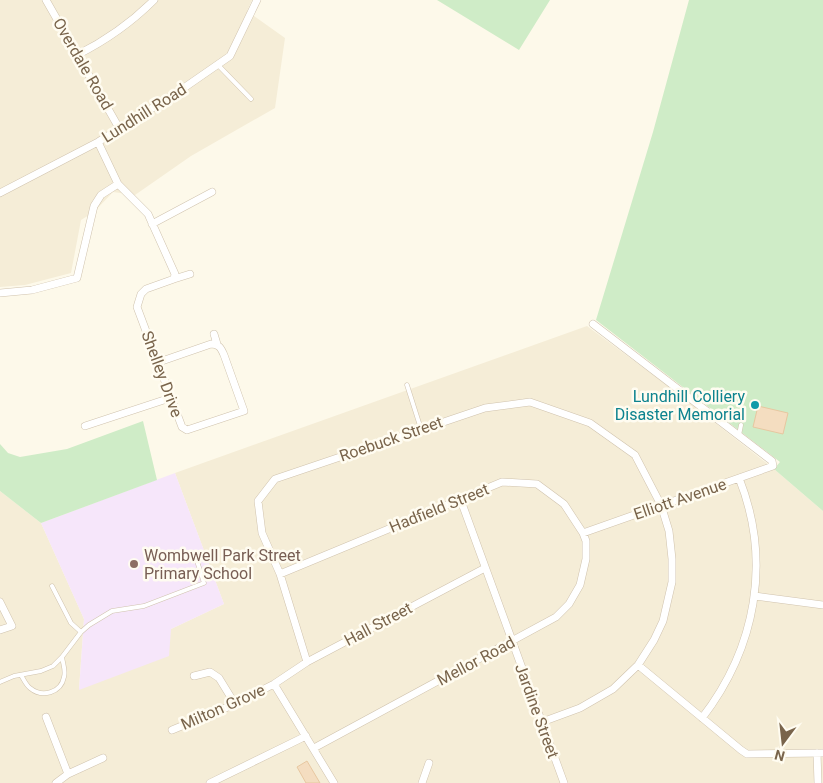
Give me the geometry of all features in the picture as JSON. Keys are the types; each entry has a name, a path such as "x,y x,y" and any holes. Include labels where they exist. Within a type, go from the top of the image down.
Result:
{"street":[{"name":"Overdale Road","path":"46,0 119,128"},
{"path":"78,55 101,43 124,27 154,0"},
{"name":"Lundhill Road","path":"0,193 98,142 178,92 230,56 257,0"},
{"path":"98,142 118,184 148,214 175,274 174,279"},
{"path":"0,293 32,290 77,278 94,206 101,195 118,184"},
{"path":"152,224 212,192"},
{"name":"Shelley Drive","path":"190,274 146,290 141,294 137,306 159,362 170,398 182,427 187,430 244,411 224,355 217,344"},
{"path":"593,324 739,436"},
{"path":"159,362 217,344 214,334"},
{"path":"85,426 170,398"},
{"name":"Roebuck Street","path":"307,662 280,574 262,533 258,502 275,479 485,408 530,402 590,423 635,455 661,505 669,531 672,559 672,582 659,631 638,665 613,689 598,699 542,722"},
{"name":"Elliott Avenue","path":"583,533 773,466 772,461 739,436"},
{"path":"702,718 722,689 741,651 751,618 755,596 756,556 752,517 739,478"},
{"name":"Hadfield Street","path":"280,574 502,482 537,484 564,504 583,533"},
{"name":"Jardine Street","path":"460,498 564,783"},
{"name":"Mellor Road","path":"314,748 556,617 575,594 583,573 586,559 586,541 583,533"},
{"name":"Hall Street","path":"274,684 307,662 485,568"},
{"path":"755,596 823,604"},
{"path":"0,602 12,626 0,630"},
{"path":"638,665 747,754 820,753 818,783"},
{"path":"194,676 210,672 219,678 234,704"},
{"path":"274,684 334,783"},
{"name":"Milton Grove","path":"172,730 234,704 274,684"},
{"path":"46,716 68,774"},
{"path":"210,783 306,736"},
{"path":"56,783 68,774 103,758"},
{"path":"422,783 429,763"}],"lane":[{"path":"218,64 251,99"},
{"path":"407,385 421,430"},
{"path":"739,436 741,425"},
{"path":"0,682 46,669 62,658 81,632 89,625 112,612 144,606 204,583 197,561"},
{"path":"52,586 71,623 81,632"},
{"path":"21,675 31,690 41,694 51,693 59,687 64,677 62,658"}],"shaded area":[{"path":"0,0 252,0 247,11 285,38 275,108 191,156 135,195 113,192 94,212 81,220 71,273 25,285 0,287"},
{"path":"587,326 668,386 774,469 823,511 823,783 0,783 0,491 41,523 84,619 79,689 171,629 224,604 175,473"},
{"name":"Wombwell Park Street Primary School","path":"175,473 224,604 171,629 169,656 79,690 84,619 41,523"}],"green space":[{"path":"437,0 550,0 519,50"},
{"path":"689,0 823,0 823,511 774,469 780,462 596,320 653,132"},
{"path":"143,421 157,480 41,523 0,491 0,444 8,453 20,457 67,449"}],"building":[{"path":"758,406 788,413 783,434 753,427"},
{"path":"307,761 320,783 306,783 297,767"}],"place":[{"name":"Lundhill Colliery Disaster Memorial","path":"755,405"},
{"name":"Wombwell Park Street Primary School","path":"134,564"}]}
